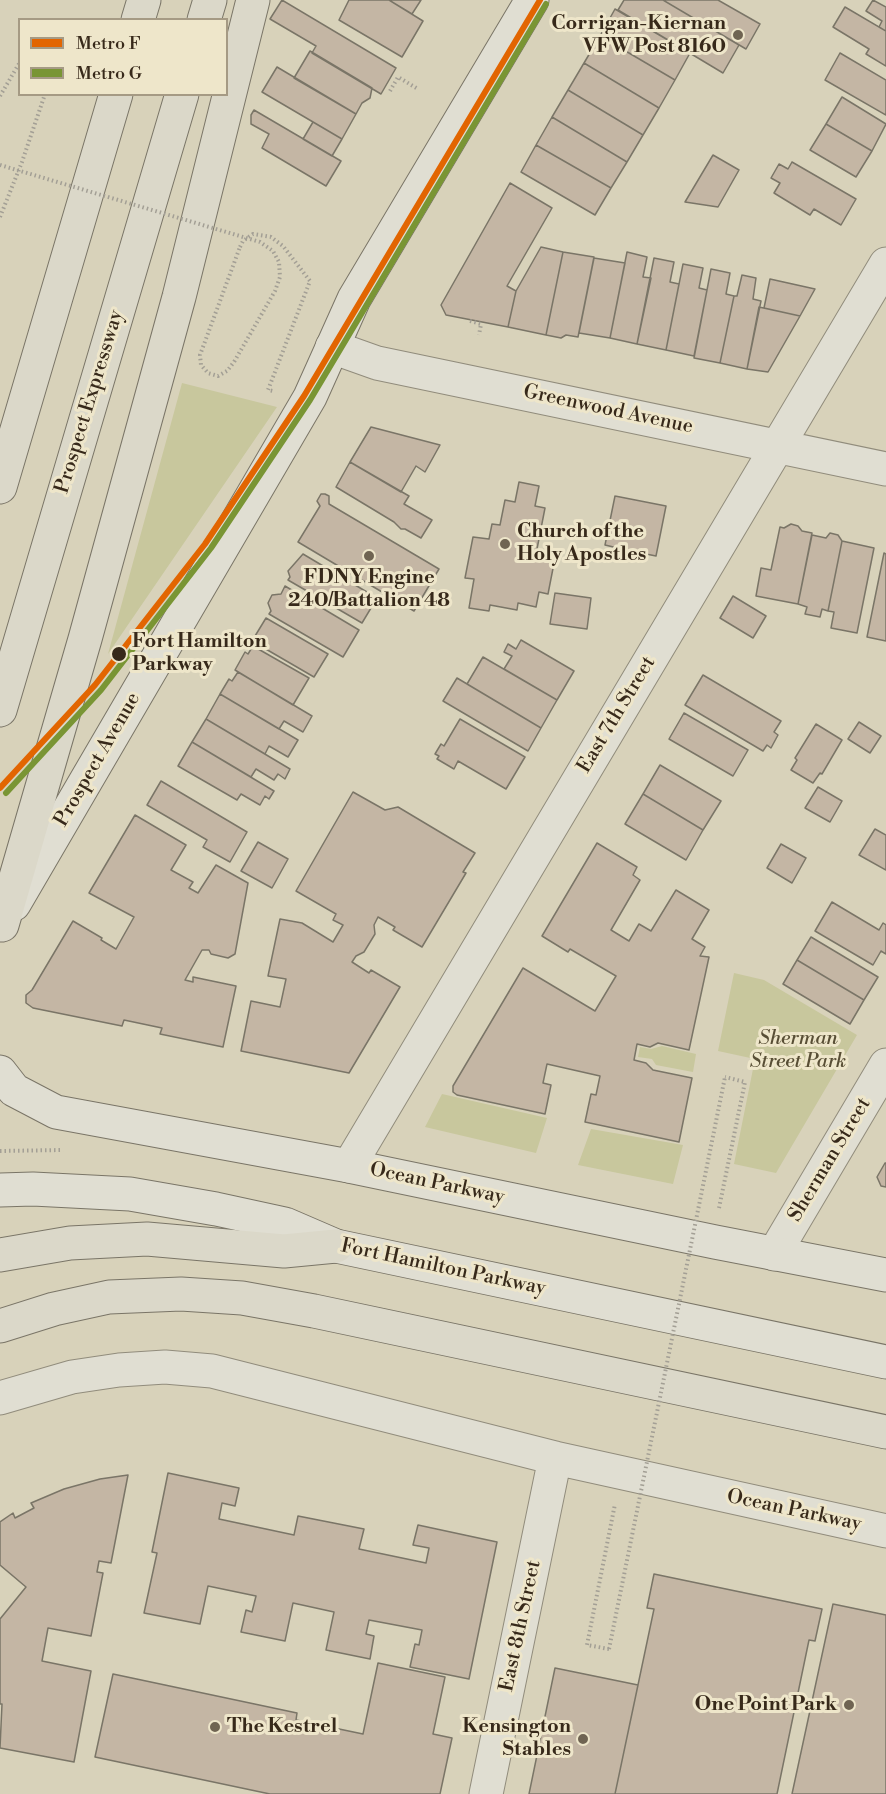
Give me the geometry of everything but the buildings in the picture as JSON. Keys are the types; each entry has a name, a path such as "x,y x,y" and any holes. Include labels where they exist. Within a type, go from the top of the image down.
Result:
{"highway":[{"path":"139,18 144,0"},
{"path":"205,18 210,0"},
{"path":"1,928 85,639 176,308 253,0"},
{"path":"0,487 115,96"},
{"name":"Prospect Expressway","path":"0,710 181,96"},
{"path":"0,1255 70,1243 147,1239 284,1251 336,1246"},
{"path":"0,1326 54,1309 109,1297 181,1294 242,1298 314,1311 886,1432"}],"street":[{"name":"Prospect Avenue","path":"1,928 310,397 354,299 532,0"},
{"name":"East 7th Street","path":"349,1166 886,264"},
{"name":"Greenwood Avenue","path":"332,347 377,363 886,469"},
{"name":"Sherman Street","path":"774,1254 886,1065"},
{"name":"Ocean Parkway","path":"0,1072 14,1090 57,1112 349,1166 886,1275"},
{"name":"Fort Hamilton Parkway","path":"0,1190 33,1189 140,1196 216,1209 285,1224 336,1246 886,1362"},
{"name":"Ocean Parkway","path":"0,1398 72,1377 119,1370 165,1367 212,1371 555,1458 886,1532"},
{"name":"East 8th Street","path":"486,1794 555,1458"}],"path":[{"path":"0,96 18,65"},
{"path":"390,91 398,77 418,89"},
{"path":"0,217 44,96"},
{"path":"0,165 260,242 273,251 279,262 280,277 275,291 234,362 227,371 218,376 208,373 201,365 200,355 240,246 243,241 253,234 271,237 283,246 310,280 268,390 280,392"},
{"path":"470,321 481,324 479,335"},
{"path":"616,1504 587,1645 609,1649 725,1077 745,1082 719,1209"}],"green space":[{"path":"182,383 277,407 108,654"},
{"name":"Sherman Street Park","path":"734,973 764,980 857,1035 776,1173 734,1164 755,1059 718,1051"},
{"path":"662,1046 696,1054 693,1072 656,1065 652,1059 638,1057 640,1047 651,1049"},
{"path":"442,1094 547,1118 536,1153 425,1127"},
{"path":"591,1129 683,1145 673,1184 578,1165"}],"metro line":[{"name":"F","path":"0,788 95,685 205,544 304,396 540,0"},
{"name":"G","path":"6,793 101,690 211,548 310,400 546,4"}],"place":[{"name":"Corrigan-Kiernan VFW Post 8160","path":"738,35"},
{"name":"Church of the Holy Apostles","path":"505,544"},
{"name":"FDNY Engine 240/Battalion 48","path":"369,556"},
{"name":"Fort Hamilton Parkway","path":"119,654"},
{"name":"One Point Park","path":"849,1705"},
{"name":"The Kestrel","path":"215,1727"},
{"name":"Kensington Stables","path":"583,1739"}]}
